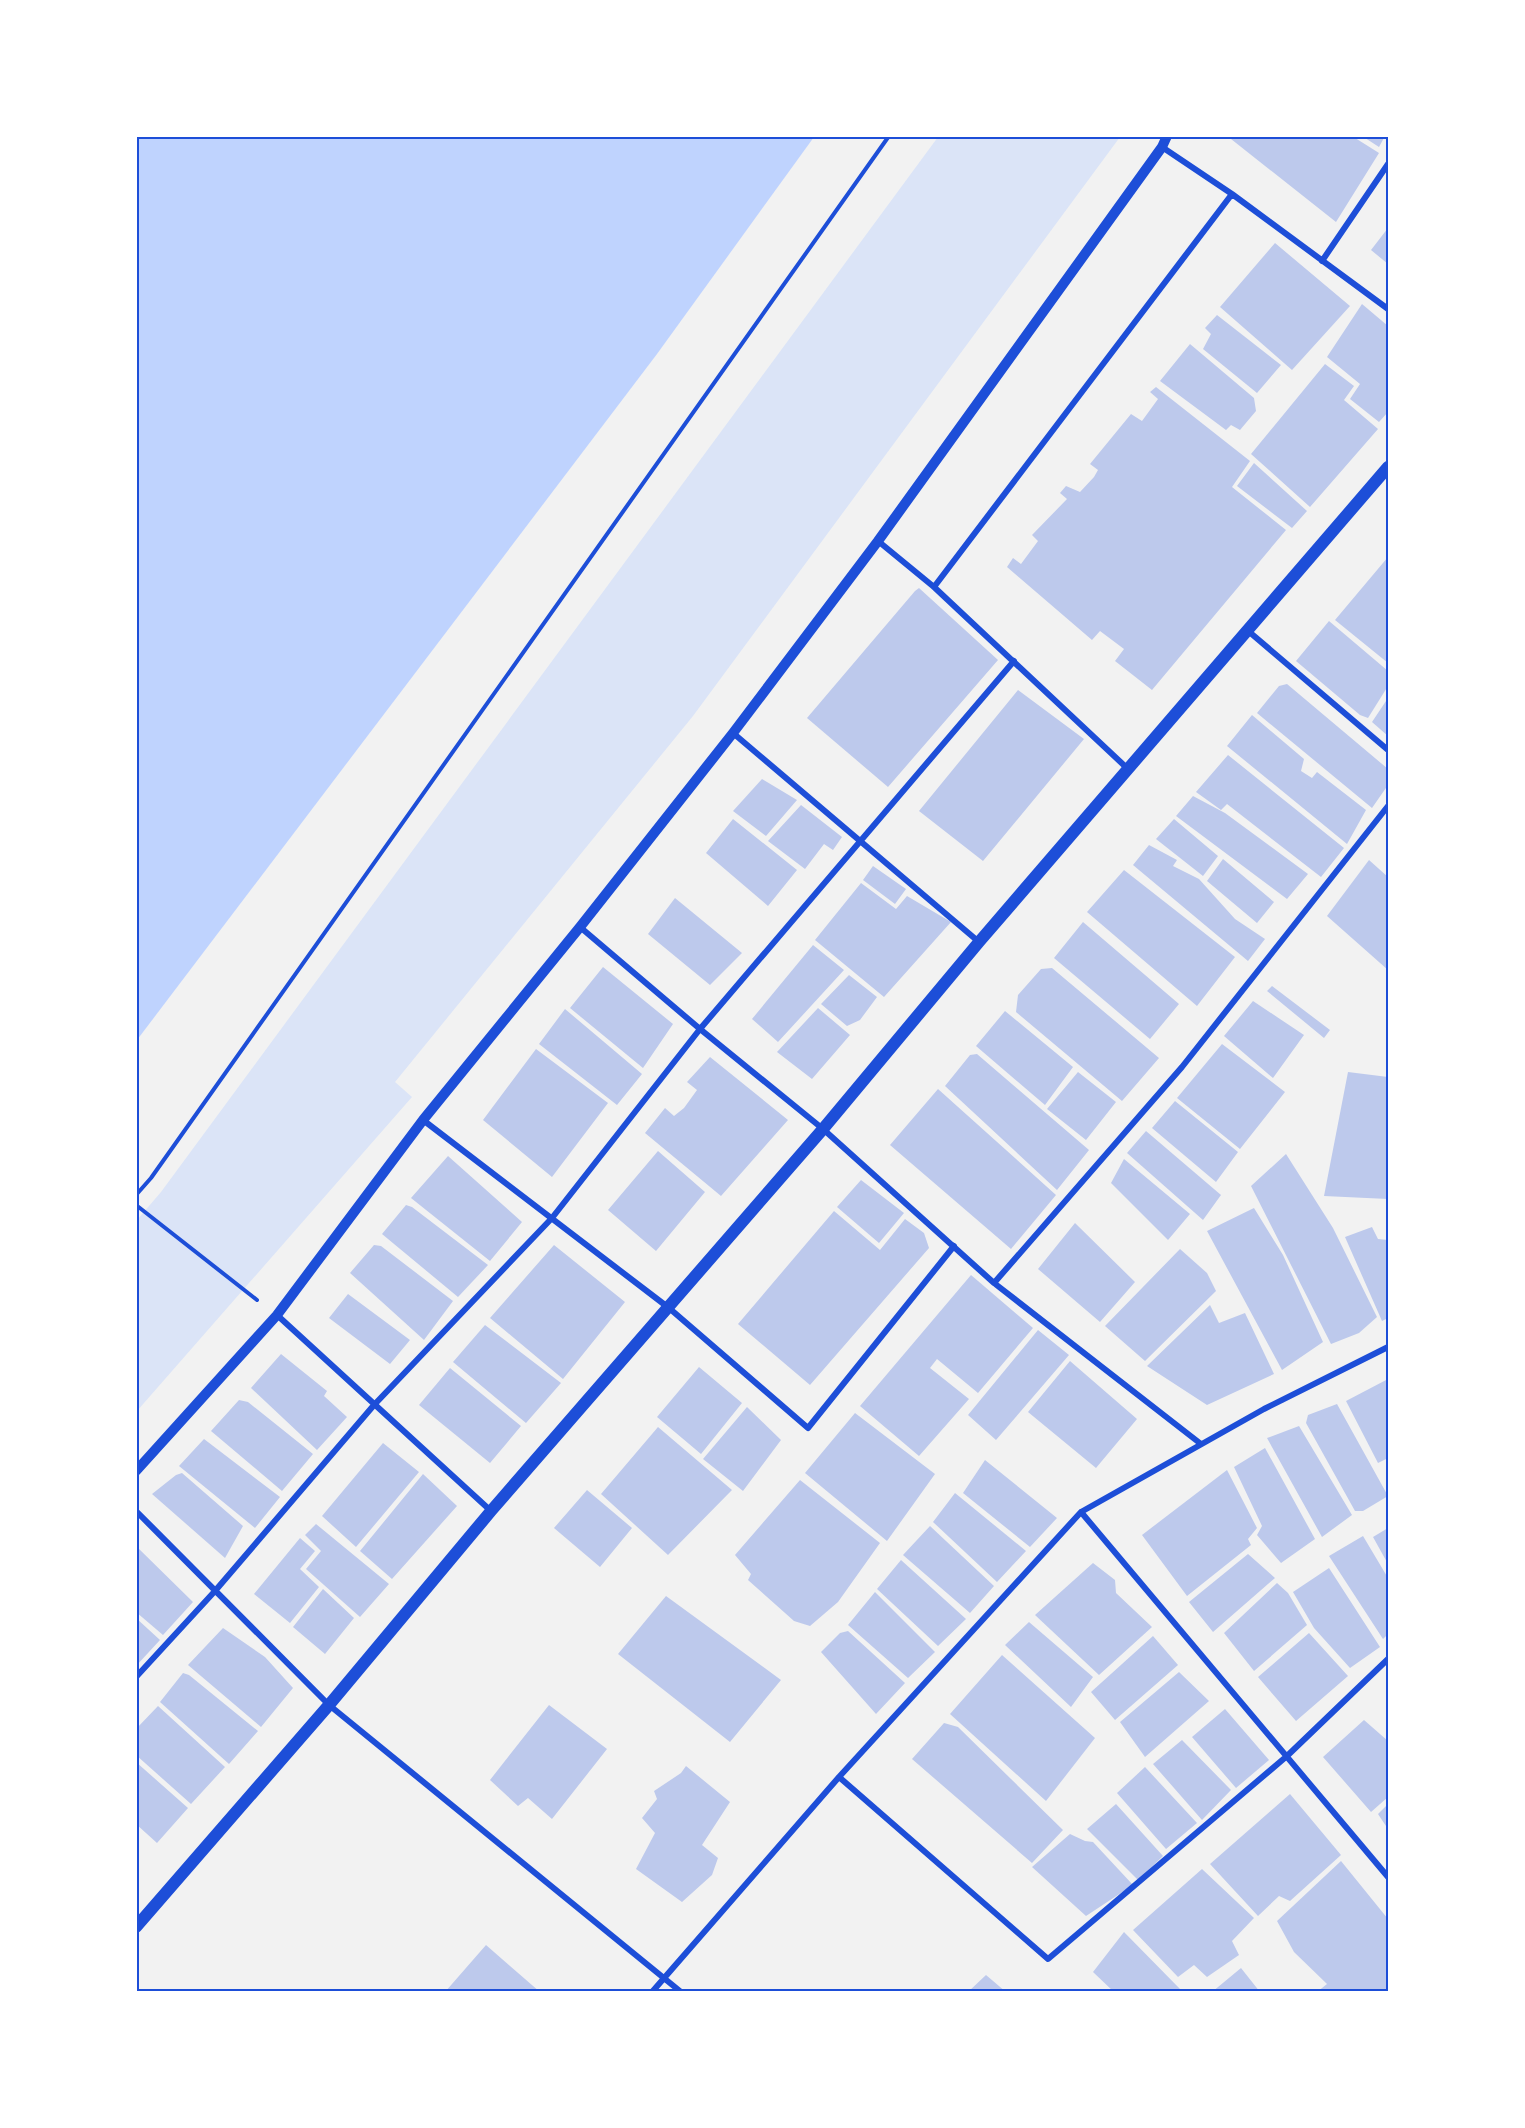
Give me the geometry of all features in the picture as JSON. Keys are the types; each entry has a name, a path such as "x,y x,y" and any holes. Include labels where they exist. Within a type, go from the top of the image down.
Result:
{"main road":[{"path":"136,1928 329,1705 491,1511 823,1129 979,942 1246,630 1389,466"}],"street":[{"path":"136,1471 277,1315 423,1120 734,733 878,541 1162,147 1167,136"},
{"path":"1162,147 1232,194 1389,309"},
{"path":"1322,261 1389,164"},
{"path":"934,587 1232,194"},
{"path":"878,541 934,587 1128,769"},
{"path":"1246,630 1389,750"},
{"path":"136,1677 215,1591 374,1405 552,1218 700,1029 1014,661"},
{"path":"734,733 979,942"},
{"path":"994,1284 1182,1067 1389,806"},
{"path":"580,927 823,1129 994,1284 1201,1444"},
{"path":"423,1120 669,1308 808,1428 954,1246"},
{"path":"277,1315 491,1511"},
{"path":"652,1992 839,1777 1081,1512 1264,1410 1389,1347"},
{"path":"136,1511 329,1705 681,1992"},
{"path":"1081,1512 1389,1877"},
{"path":"839,1777 1048,1959 1287,1756 1389,1659"}],"path":[{"path":"136,1196 152,1178 889,136"},
{"path":"136,1205 277,1315"}],"shaded area":[{"path":"938,137 1120,137 693,716 395,1082 412,1097 137,1411 137,1220 161,1192"}],"water":[{"path":"137,136 814,137 657,354 137,1040"}],"building":[{"path":"1233,136 1352,136 1379,153 1336,222 1231,139"},
{"path":"1362,136 1385,136 1379,147"},
{"path":"1388,228 1388,264 1371,250"},
{"path":"1275,243 1350,306 1292,370 1220,307"},
{"path":"1362,304 1388,326 1388,412 1379,422 1350,399 1360,384 1327,357"},
{"path":"1217,315 1281,365 1257,393 1203,349 1211,334 1205,328"},
{"path":"1190,344 1254,398 1256,411 1240,430 1231,425 1226,430 1160,381"},
{"path":"1325,364 1354,386 1344,400 1378,429 1310,507 1251,454"},
{"path":"1156,387 1250,461 1232,487 1286,530 1152,690 1115,661 1124,649 1100,631 1092,640 1007,567 1013,558 1021,564 1038,541 1032,535 1067,499 1060,493 1066,486 1080,492 1094,477 1098,470 1090,464 1131,414 1142,421 1158,399 1150,392"},
{"path":"1254,463 1307,511 1292,528 1237,486"},
{"path":"1388,557 1388,663 1335,620"},
{"path":"919,588 998,660 888,787 807,718"},
{"path":"1329,621 1388,671 1388,686 1368,718 1360,715 1296,661"},
{"path":"1287,684 1388,769 1388,785 1372,808 1257,713 1279,686"},
{"path":"1018,690 1084,739 983,861 919,811"},
{"path":"1388,698 1388,736 1372,722"},
{"path":"1252,715 1304,759 1301,771 1312,778 1317,772 1366,810 1347,844 1227,746"},
{"path":"1228,755 1344,848 1321,877 1227,804 1221,810 1196,792"},
{"path":"762,779 797,800 766,836 733,811"},
{"path":"1193,796 1225,813 1308,874 1287,899 1176,816"},
{"path":"801,805 842,837 833,850 824,844 805,869 768,841"},
{"path":"733,819 797,870 768,906 706,853"},
{"path":"1174,819 1218,856 1203,876 1156,839"},
{"path":"1149,845 1177,860 1173,866 1199,879 1235,919 1265,939 1248,961 1133,865"},
{"path":"1223,859 1274,902 1257,923 1207,881"},
{"path":"1369,860 1388,877 1388,970 1327,916"},
{"path":"873,866 906,889 895,904 863,880"},
{"path":"1124,870 1235,957 1197,1006 1087,912"},
{"path":"861,883 896,909 907,896 951,922 884,997 815,940"},
{"path":"675,898 742,953 710,985 648,934"},
{"path":"1083,922 1179,1004 1150,1039 1054,958"},
{"path":"813,945 844,970 778,1042 752,1019"},
{"path":"603,967 673,1024 643,1068 570,1008"},
{"path":"1052,968 1159,1058 1122,1101 1016,1012 1018,995 1041,969"},
{"path":"849,975 877,997 860,1020 847,1026 821,1004"},
{"path":"1272,986 1330,1030 1324,1038 1267,991"},
{"path":"1253,1001 1304,1035 1273,1078 1224,1036"},
{"path":"818,1008 850,1035 812,1079 777,1052"},
{"path":"565,1009 642,1074 617,1105 539,1044"},
{"path":"1005,1011 1073,1067 1045,1105 976,1046"},
{"path":"1222,1044 1285,1092 1240,1149 1177,1098"},
{"path":"536,1049 608,1103 552,1177 483,1120"},
{"path":"977,1054 1089,1150 1057,1190 945,1086 970,1055"},
{"path":"710,1057 788,1120 721,1196 645,1133 665,1108 674,1116 684,1108 697,1090 687,1082"},
{"path":"1078,1072 1116,1102 1086,1140 1047,1109"},
{"path":"1348,1072 1388,1077 1388,1199 1324,1196"},
{"path":"938,1089 1056,1195 1011,1249 890,1145"},
{"path":"1175,1101 1238,1152 1216,1182 1152,1128"},
{"path":"1146,1131 1221,1195 1203,1220 1127,1153"},
{"path":"658,1151 705,1192 656,1251 608,1210"},
{"path":"1286,1154 1333,1228 1377,1317 1359,1333 1331,1344 1251,1186"},
{"path":"448,1156 522,1222 490,1261 411,1198"},
{"path":"1124,1159 1190,1214 1168,1240 1111,1183"},
{"path":"861,1180 904,1213 879,1243 837,1207"},
{"path":"406,1205 412,1207 488,1265 458,1297 382,1234"},
{"path":"1254,1208 1283,1255 1323,1342 1282,1370 1207,1231"},
{"path":"834,1211 880,1250 905,1219 924,1233 929,1248 810,1385 738,1324"},
{"path":"1075,1223 1135,1282 1100,1322 1038,1269"},
{"path":"1372,1227 1378,1239 1388,1240 1388,1318 1382,1321 1345,1237"},
{"path":"374,1245 381,1246 453,1301 424,1340 350,1273"},
{"path":"554,1245 625,1302 563,1379 490,1318"},
{"path":"1180,1249 1207,1273 1216,1291 1145,1361 1105,1326"},
{"path":"971,1275 1033,1328 978,1393 937,1359 930,1368 969,1399 919,1456 860,1406"},
{"path":"348,1294 410,1340 390,1364 329,1318"},
{"path":"1210,1305 1219,1323 1245,1313 1274,1374 1207,1405 1147,1366"},
{"path":"485,1325 561,1383 526,1423 453,1362"},
{"path":"1038,1330 1069,1355 996,1440 968,1415"},
{"path":"281,1354 327,1391 324,1396 347,1417 317,1450 251,1388"},
{"path":"1070,1361 1137,1419 1096,1468 1028,1412"},
{"path":"699,1367 742,1403 701,1454 657,1417"},
{"path":"450,1368 521,1426 490,1463 419,1405"},
{"path":"1388,1379 1388,1458 1378,1463 1346,1401"},
{"path":"239,1400 248,1402 313,1454 282,1491 211,1431"},
{"path":"1337,1404 1388,1496 1363,1511 1355,1511 1306,1423 1308,1415"},
{"path":"747,1407 781,1440 743,1491 703,1459"},
{"path":"855,1413 935,1474 887,1541 805,1473"},
{"path":"1299,1426 1352,1515 1322,1537 1267,1438"},
{"path":"658,1427 732,1490 668,1555 601,1494"},
{"path":"204,1439 280,1497 255,1528 179,1466"},
{"path":"383,1443 419,1472 356,1547 322,1516"},
{"path":"1265,1448 1315,1539 1281,1563 1257,1535 1262,1526 1234,1467"},
{"path":"985,1460 1057,1518 1030,1547 963,1493"},
{"path":"1227,1470 1257,1528 1248,1539 1251,1545 1187,1596 1142,1535"},
{"path":"182,1473 243,1526 225,1558 152,1494 176,1475"},
{"path":"423,1474 457,1506 392,1579 360,1551"},
{"path":"800,1480 880,1543 838,1602 810,1626 794,1621 748,1580 751,1574 735,1555"},
{"path":"587,1490 632,1528 600,1567 554,1528"},
{"path":"955,1493 1026,1551 997,1582 933,1522"},
{"path":"316,1524 389,1584 360,1617 306,1569 321,1551 305,1535"},
{"path":"930,1526 994,1586 970,1613 903,1555"},
{"path":"1388,1528 1388,1564 1373,1537"},
{"path":"1363,1536 1388,1578 1388,1634 1383,1639 1329,1556"},
{"path":"300,1538 315,1551 300,1569 319,1587 290,1623 254,1594"},
{"path":"136,1546 193,1602 163,1635 136,1612"},
{"path":"1248,1554 1275,1578 1213,1632 1189,1602"},
{"path":"901,1560 966,1619 938,1646 877,1589"},
{"path":"1093,1563 1115,1580 1116,1593 1152,1627 1099,1675 1035,1615"},
{"path":"1329,1568 1380,1647 1350,1668 1314,1628 1293,1592"},
{"path":"1277,1583 1288,1593 1307,1625 1254,1671 1224,1633"},
{"path":"323,1589 354,1618 325,1654 293,1627"},
{"path":"875,1592 935,1652 908,1678 848,1625"},
{"path":"666,1596 781,1680 730,1742 618,1654"},
{"path":"136,1618 160,1640 136,1666"},
{"path":"1029,1622 1093,1677 1071,1707 1005,1645"},
{"path":"223,1628 265,1657 293,1688 261,1727 188,1665"},
{"path":"848,1631 905,1683 876,1714 821,1652 840,1633"},
{"path":"1309,1633 1348,1676 1296,1721 1258,1677"},
{"path":"1153,1636 1178,1665 1115,1720 1091,1692"},
{"path":"1002,1655 1095,1738 1046,1801 950,1714"},
{"path":"1179,1672 1209,1701 1145,1757 1120,1722"},
{"path":"183,1673 189,1675 258,1731 229,1764 160,1702"},
{"path":"549,1705 607,1749 552,1819 528,1798 518,1806 490,1780"},
{"path":"158,1706 225,1767 191,1804 136,1755 136,1729"},
{"path":"1225,1709 1269,1760 1236,1788 1192,1737"},
{"path":"1364,1720 1388,1741 1388,1797 1371,1812 1323,1757"},
{"path":"944,1723 958,1727 1063,1830 1032,1863 912,1759"},
{"path":"1182,1740 1231,1790 1202,1820 1153,1764"},
{"path":"136,1762 188,1808 157,1843 136,1824"},
{"path":"686,1766 730,1802 702,1845 718,1858 712,1875 682,1902 636,1869 655,1833 642,1818 657,1799 654,1791 681,1773"},
{"path":"1145,1767 1197,1823 1166,1849 1117,1793"},
{"path":"1290,1794 1341,1855 1290,1901 1279,1896 1258,1916 1210,1864"},
{"path":"1116,1804 1163,1856 1138,1880 1087,1829"},
{"path":"1388,1804 1388,1829 1378,1814"},
{"path":"1070,1834 1093,1842 1133,1885 1086,1916 1032,1867"},
{"path":"1341,1861 1388,1919 1388,1992 1317,1992 1327,1984 1294,1952 1277,1921"},
{"path":"1202,1869 1254,1918 1232,1941 1239,1955 1207,1977 1194,1965 1178,1977 1133,1930"},
{"path":"1124,1932 1180,1989 1177,1992 1114,1992 1093,1972"},
{"path":"486,1945 540,1992 445,1992"},
{"path":"1241,1968 1260,1992 1212,1992"},
{"path":"986,1975 1006,1992 968,1992"}]}
